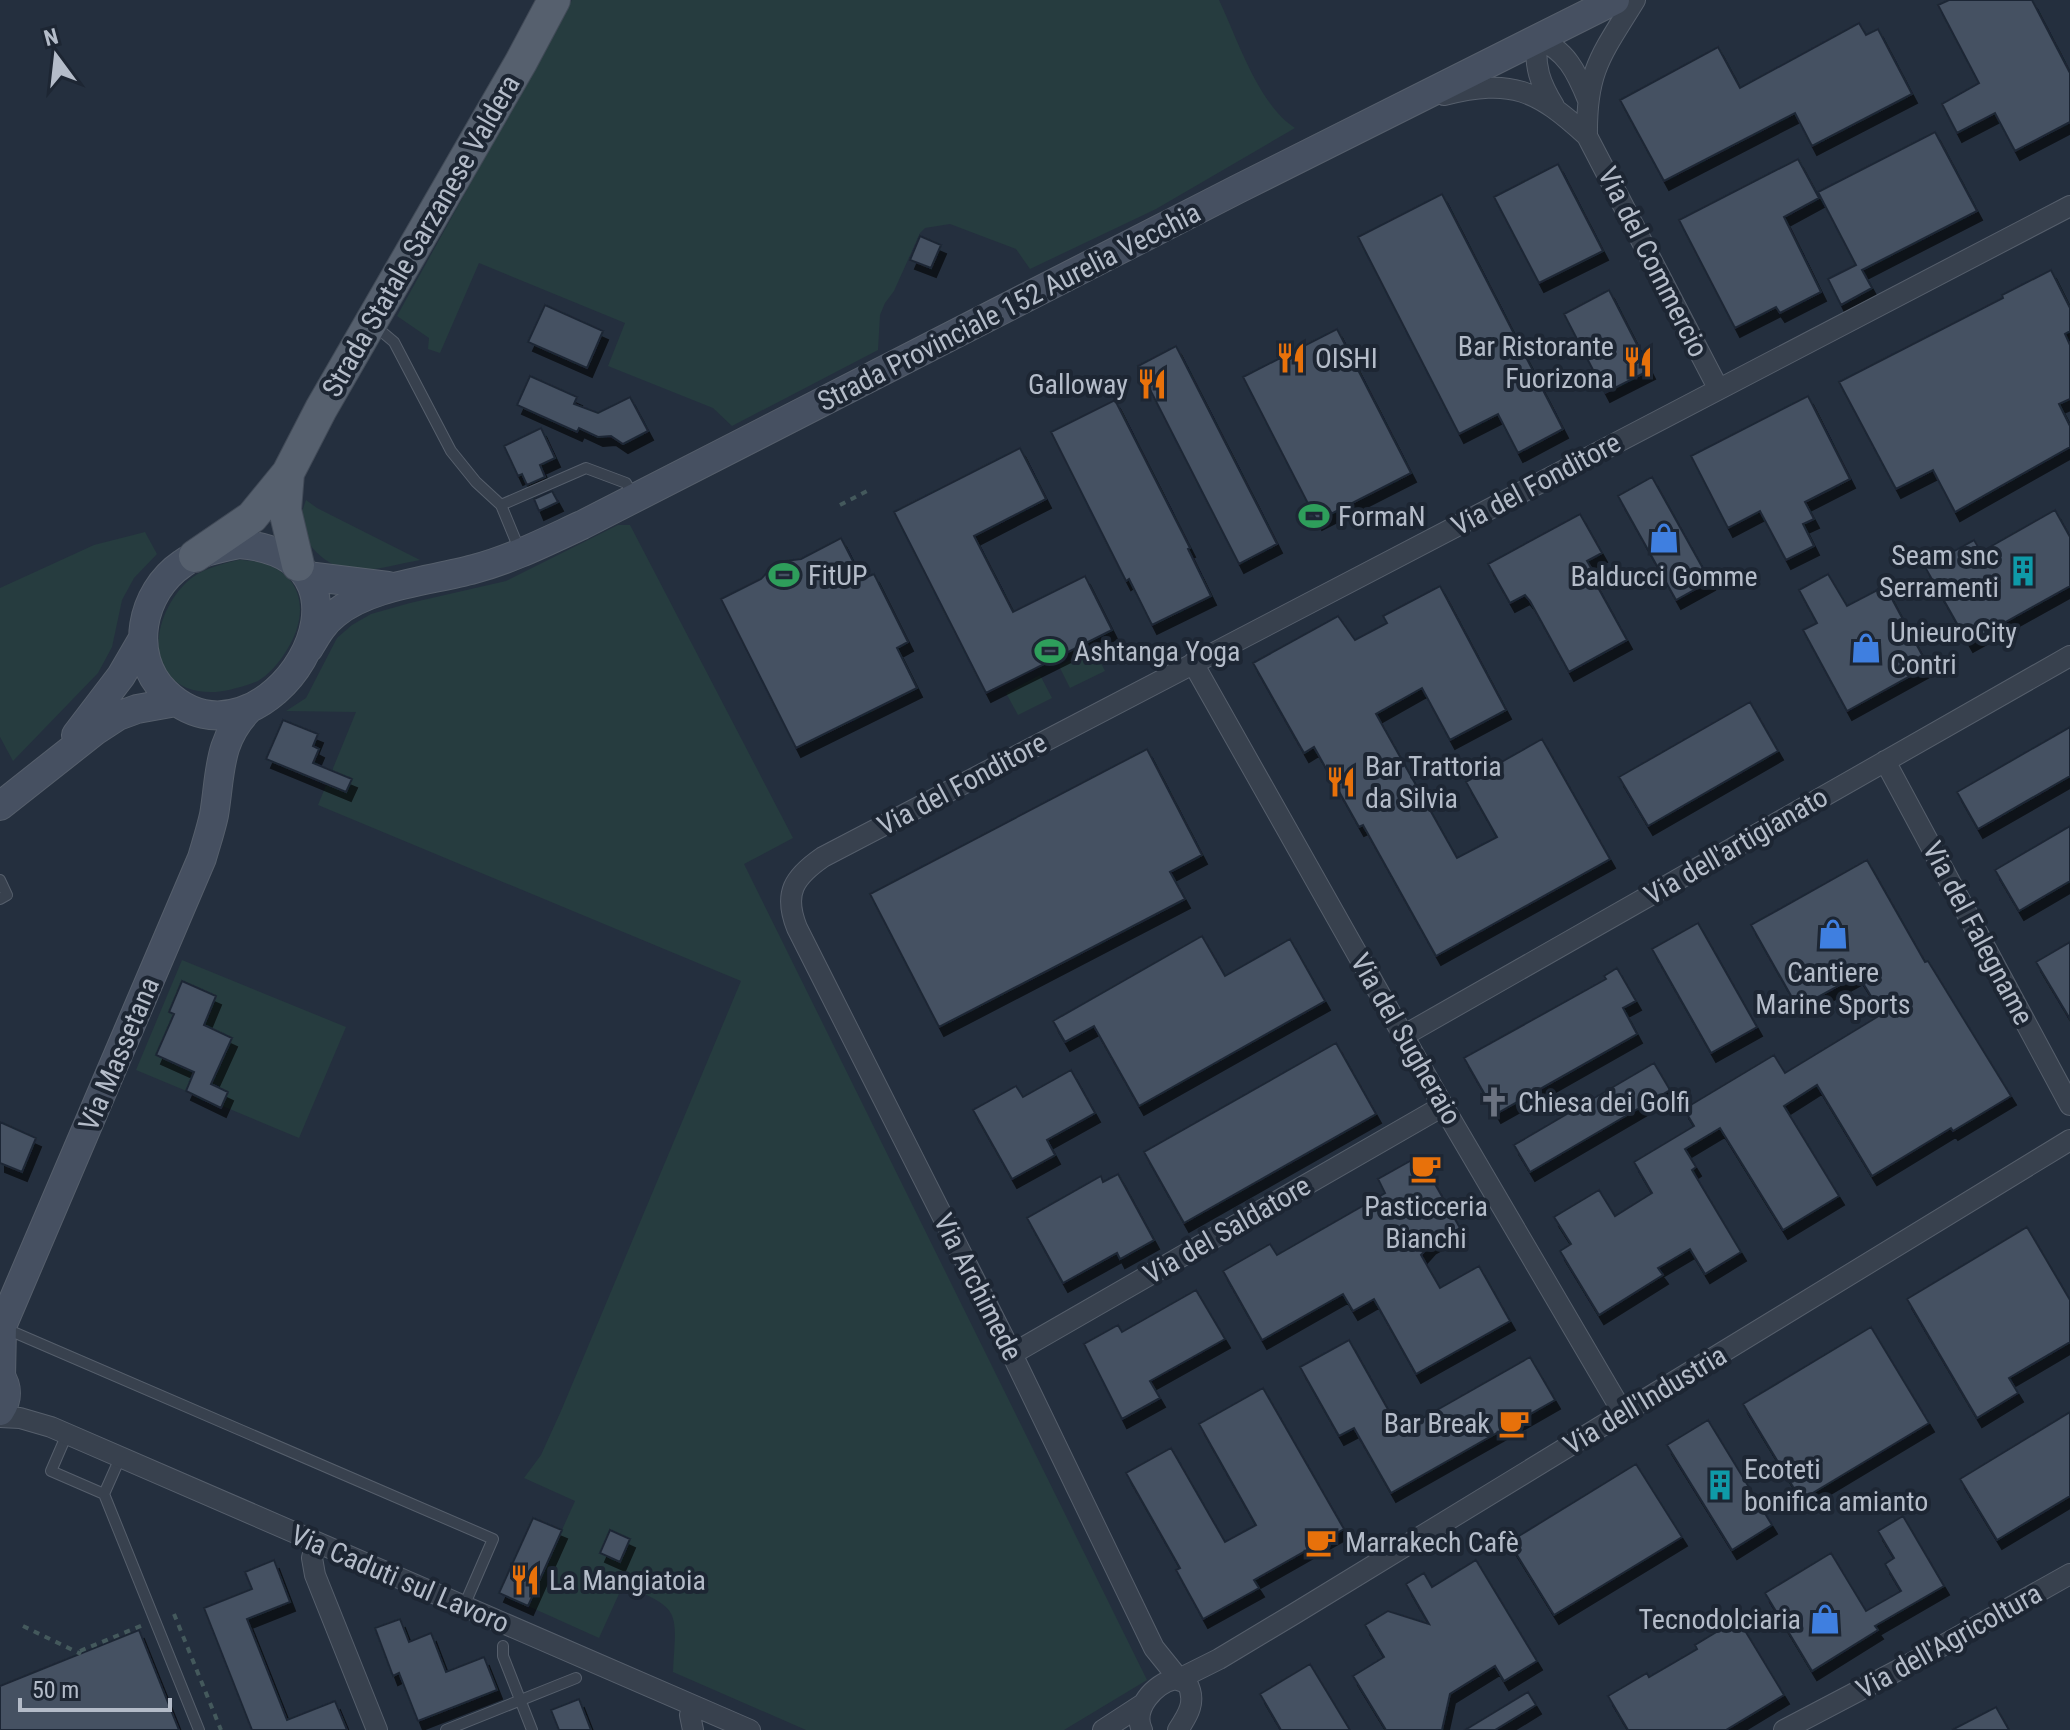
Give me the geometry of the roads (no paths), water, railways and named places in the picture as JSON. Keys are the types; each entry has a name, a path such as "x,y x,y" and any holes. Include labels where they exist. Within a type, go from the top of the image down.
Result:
{"main road":[{"name":"Strada Statale Sarzanese Valdera","path":"195,556 252,517 288,473 554,0"},
{"name":"Strada Provinciale 152 Aurelia Vecchia","path":"0,806 118,716 146,707 184,706 215,714 249,709 286,682 325,623 348,605 393,587 475,569 521,553 635,499 1615,0"},
{"name":"Strada Statale Sarzanese Valdera","path":"288,473 285,510 303,570"},
{"name":"Strada Provinciale 152 Aurelia Vecchia","path":"52,765 115,684 142,640 147,608 158,590 181,564 195,556 220,548 248,545 285,555 303,570 393,587"},
{"name":"Strada Provinciale 152 Aurelia Vecchia","path":"303,570 316,612 309,648"},
{"path":"142,640 154,678 184,706"},
{"name":"Via Massetana","path":"184,706 214,756 217,775"},
{"name":"Via Massetana","path":"2,1386 1,1329 202,858 213,819 217,775 230,733 249,709"}],"street":[{"name":"Via del Commercio","path":"1587,136 1588,100 1598,60 1635,0"},
{"name":"Via del Commercio","path":"1588,100 1568,61 1552,44 1537,39 1535,66 1541,86 1554,106 1587,136 1718,388"},
{"name":"Via del Commercio","path":"1406,105 1465,90 1506,88 1527,92 1554,106"},
{"name":"Via del Fonditore","path":"797,928 792,915 793,889 805,870 823,857 2070,206"},
{"name":"Via dell'artigianato","path":"1403,1036 2070,656"},
{"name":"Via del Sugheraio","path":"1193,663 1443,1106 1623,1413"},
{"name":"Via del Falegname","path":"1885,761 2070,1105"},
{"name":"Via Archimede","path":"797,928 1012,1354 1154,1648 1179,1679"},
{"name":"Via del Saldatore","path":"1012,1354 1443,1106"},
{"name":"Via dell'Industria","path":"1179,1679 1219,1659 2070,1140"},
{"name":"Via Caduti sul Lavoro","path":"2,1386 59,1430"},
{"name":"Via Caduti sul Lavoro","path":"0,1417 20,1418 59,1430 750,1730"},
{"path":"316,1542 312,1558 315,1575 377,1730"},
{"name":"Via dell'Agricoltura","path":"1784,1730 2070,1574"},
{"name":"Via Archimede","path":"1150,1697 1157,1667 1154,1648"},
{"name":"Via dell'Industria","path":"1191,1715 1219,1659"},
{"path":"1103,1730 1150,1697 1165,1682 1179,1679 1190,1687 1191,1715 1178,1730"},
{"path":"1142,1730 1139,1720 1150,1697"},
{"path":"693,1706 690,1715 693,1730"}],"lane":[{"path":"371,323 394,342 451,451 476,482 501,505 521,553"},
{"path":"501,505 586,468 626,483 635,499"},
{"path":"0,880 7,895 0,899"},
{"path":"1,1329 493,1539 464,1606"},
{"path":"59,1430 51,1471 104,1494 199,1730"},
{"path":"104,1494 120,1458"},
{"path":"503,1646 503,1656 532,1730"},
{"path":"446,1730 576,1678"}],"place":[{"name":"OISHI","path":"1291,358"},
{"name":"Bar Ristorante Fuorizona","path":"1638,362"},
{"name":"Galloway","path":"1152,384"},
{"name":"FormaN","path":"1314,516"},
{"name":"Balducci Gomme","path":"1664,538"},
{"name":"Seam snc Serramenti","path":"2023,571"},
{"name":"FitUP","path":"784,575"},
{"name":"UnieuroCity Contri","path":"1866,648"},
{"name":"Ashtanga Yoga","path":"1050,651"},
{"name":"Bar Trattoria da Silvia","path":"1341,782"},
{"name":"Cantiere Marine Sports","path":"1833,934"},
{"name":"Chiesa dei Golfi","path":"1494,1102"},
{"name":"Pasticceria Bianchi","path":"1426,1168"},
{"name":"Bar Break","path":"1514,1423"},
{"name":"Ecoteti bonifica amianto","path":"1720,1485"},
{"name":"Marrakech Cafè","path":"1321,1542"},
{"name":"La Mangiatoia","path":"525,1580"},
{"name":"Tecnodolciaria","path":"1825,1619"}]}
